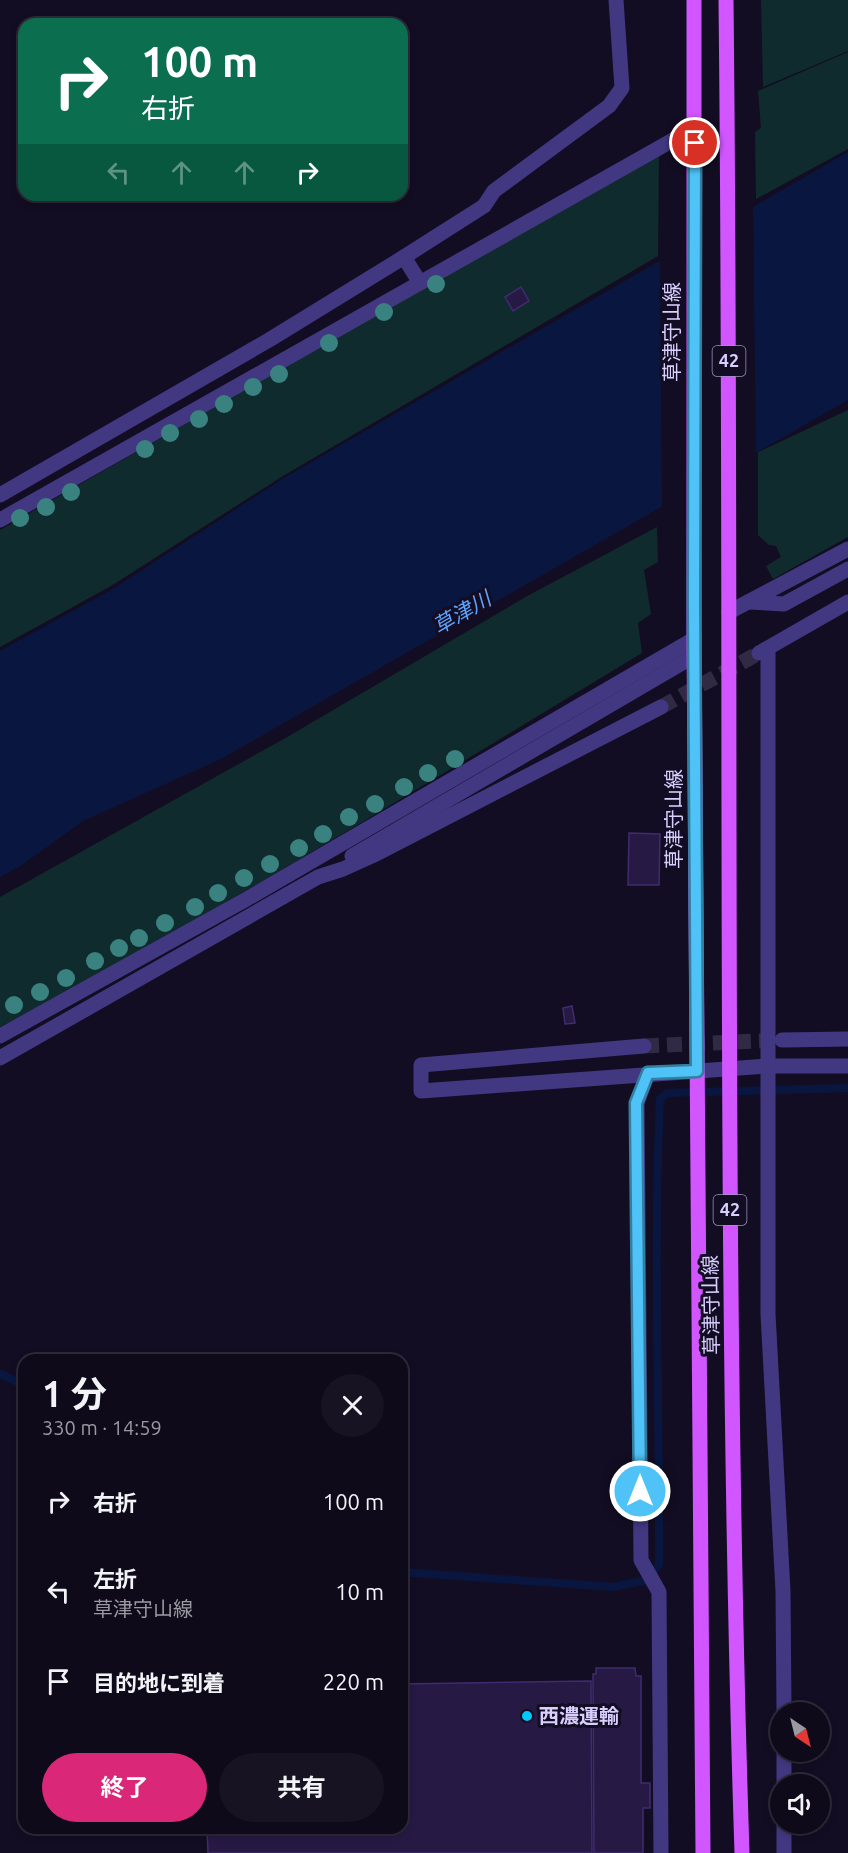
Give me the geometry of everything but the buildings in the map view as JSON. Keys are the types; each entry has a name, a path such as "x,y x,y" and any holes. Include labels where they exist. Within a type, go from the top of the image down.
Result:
{"main road":[{"name":"草津守山線","path":"694,0 696,127 693,176 694,656 703,1853"},
{"name":"草津守山線","path":"726,0 730,566 728,1069 737,1709 742,1853"}],"street":[{"path":"0,495 269,340 484,206 494,191 609,106 622,88 616,0"},
{"path":"0,520 696,127"},
{"path":"404,257 420,283"},
{"path":"729,612 848,549"},
{"path":"748,602 784,604 848,568"},
{"path":"784,1702 783,1591 768,1314 764,650 848,603"},
{"path":"0,1036 245,900 694,639"},
{"path":"0,1058 318,877 694,656"},
{"path":"318,877 374,855 661,707"},
{"path":"782,1040 848,1039"},
{"path":"644,1046 421,1065 421,1091 648,1073 768,1066 848,1066"},
{"path":"648,1073 636,1103 641,1560 659,1592 661,1853"},
{"path":"784,1834 784,1853"}],"green space":[{"path":"761,0 848,0 848,51 763,87"},
{"path":"848,52 848,149 756,199 755,132 761,128 758,91"},
{"path":"659,153 658,256 283,476 111,586 0,647 0,530"},
{"path":"848,410 848,537 773,579 766,566 781,557 776,546 769,545 758,535 758,452"},
{"path":"657,527 658,562 644,570 651,614 638,623 642,653 244,892 0,1027 0,897 289,736 529,595"}],"water":[{"name":"草津川","path":"848,152 848,400 221,759 83,821 22,865 0,877 0,651 113,589 284,478"}],"pier":[{"path":"753,202 756,455 662,509 660,256"}],"waterway":[{"path":"408,1572 613,1587 648,1580 659,1564 657,1273 660,1099 667,1093 848,1088"},
{"path":"0,1374 18,1382"}],"tunnel":[{"path":"661,707 759,653"},
{"path":"644,1046 779,1040"}],"place":[{"name":"西濃運輸","path":"527,1716"}],"route":[{"path":"640,1491 636,1103 648,1073 697,1071 693,176 695,143"}]}
